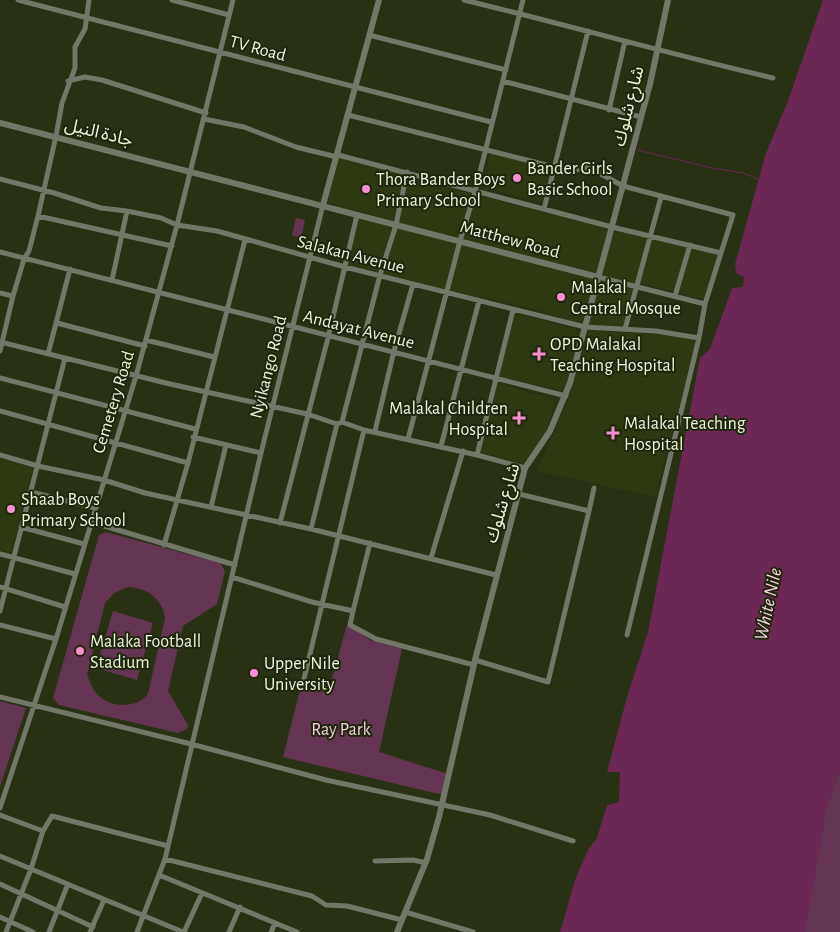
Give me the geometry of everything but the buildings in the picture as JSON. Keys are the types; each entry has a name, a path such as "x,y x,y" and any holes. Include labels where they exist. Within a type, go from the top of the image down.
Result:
{"street":[{"name":"TV Road","path":"18,0 491,122"},
{"path":"0,351 13,296 24,258 29,251 38,216 68,81 74,68 75,47 85,29 85,17 89,0"},
{"path":"172,0 229,15"},
{"name":"Cemetery Road","path":"0,808 56,639 136,376 178,225 233,0"},
{"name":"Nyikango Road","path":"137,932 165,859 261,454 323,205 338,156 378,0"},
{"path":"464,0 626,41 657,51 773,78"},
{"path":"408,439 460,241 475,192 523,0"},
{"name":"شارع شلوك","path":"397,932 426,863 442,806 496,575 525,468 550,431 566,396 623,186 668,0"},
{"path":"544,209 588,31"},
{"path":"370,34 506,70"},
{"path":"609,110 626,41"},
{"path":"68,81 85,77 102,80 206,112"},
{"path":"503,81 640,117"},
{"path":"348,115 574,170 588,167 623,186 733,215 706,304 627,635"},
{"path":"204,119 244,127 296,147 407,172 475,192 721,253"},
{"name":"جادة النيل","path":"0,123 190,171"},
{"name":"Matthew Road","path":"190,171 706,304"},
{"path":"311,529 380,276 396,225 407,172"},
{"name":"Salakan Avenue","path":"0,180 101,208 127,211 161,218 178,225 217,231 310,258 585,327 656,331 699,338"},
{"path":"625,329 662,197"},
{"path":"112,280 127,211"},
{"path":"280,523 329,334 357,215"},
{"path":"38,216 172,246"},
{"path":"164,545 188,463 195,429 245,240"},
{"path":"675,296 690,245"},
{"name":"Andayat Avenue","path":"0,252 226,310 329,334 460,370 566,396"},
{"path":"48,354 70,269"},
{"path":"376,431 394,351 413,284"},
{"path":"0,293 13,296"},
{"path":"441,446 480,301"},
{"path":"477,454 513,310"},
{"path":"56,323 214,357"},
{"path":"1,343 273,408 307,414 364,430 376,431 477,454 525,468"},
{"path":"0,611 3,587 14,559 65,358"},
{"path":"0,378 195,429"},
{"path":"0,411 188,463"},
{"path":"304,679 364,430"},
{"path":"193,437 261,454"},
{"path":"211,507 226,445"},
{"path":"431,558 463,451"},
{"path":"0,455 178,500 311,529 496,575"},
{"path":"370,543 350,624 376,639 548,682 594,488"},
{"path":"31,492 95,508"},
{"path":"519,494 589,511"},
{"path":"91,522 235,565"},
{"path":"21,527 84,544"},
{"path":"0,554 75,574"},
{"path":"232,577 322,604 353,611"},
{"path":"3,587 65,607"},
{"path":"0,625 56,639"},
{"path":"0,697 191,744 326,780 490,815 573,841"},
{"path":"0,814 43,831"},
{"path":"6,932 31,869 43,831 52,816 168,846"},
{"path":"0,856 183,932 202,893"},
{"path":"165,859 312,896 326,905 347,906 402,920"},
{"path":"376,861 413,860 426,863"},
{"path":"159,876 240,907 297,932"},
{"path":"0,884 58,909 92,929 104,900"},
{"path":"49,932 68,884"},
{"path":"229,932 240,907"},
{"path":"405,912 455,930 473,932"},
{"path":"0,917 33,932"},
{"path":"271,932 275,922"}],"shaded area":[{"name":"Bander Girls Basic School","path":"491,153 552,169 543,203 482,187"},
{"name":"Thora Bander Boys Primary School","path":"339,157 405,174 394,221 326,203"},
{"path":"408,178 718,255 705,300 638,282 625,327 583,325 530,308 438,288 348,264 357,218 394,226"},
{"name":"OPD Malakal Teaching Hospital","path":"514,312 581,331 565,391 498,376"},
{"name":"Malakal Teaching Hospital","path":"588,330 656,334 697,340 655,497 537,471 570,395"},
{"name":"Malakal Children Hospital","path":"497,383 553,399 555,404 546,431 523,464 479,452"},
{"name":"Shaab Boys Primary School","path":"0,458 33,467 11,553 0,550"}],"green space":[{"path":"296,218 305,220 301,238 292,235"},
{"name":"Malaka Football Stadium","path":"106,532 220,563 225,571 217,604 183,626 168,691 188,725 187,729 178,733 59,705 53,698 99,535","holes":["128,587 152,595 161,605 165,618 148,694 137,702 122,705 102,699 92,687 87,675 105,603 114,593"]},
{"name":"Malaka Football Stadium","path":"113,611 153,623 137,680 96,668"},
{"name":"Ray Park","path":"347,624 370,640 402,649 379,752 448,774 443,795 283,757 302,682 329,690"},
{"path":"0,701 26,708 0,787"},
{"path":"840,769 840,932 805,932 826,808"}],"water":[{"name":"White Nile","path":"823,0 840,0 840,769 826,808 806,929 805,932 560,932 576,877 588,850 597,838 607,805 619,802 620,772 607,772 627,697 648,632 700,358 710,349 732,288 743,287 744,277 736,273 735,264 766,153 788,101"}],"waterway":[{"path":"637,150 712,168 743,173 758,179"}],"place":[{"name":"Bander Girls Basic School","path":"517,178"},
{"name":"Thora Bander Boys Primary School","path":"366,189"},
{"name":"Malakal Central Mosque","path":"561,297"},
{"name":"OPD Malakal Teaching Hospital","path":"539,354"},
{"name":"Malakal Children Hospital","path":"519,418"},
{"name":"Malakal Teaching Hospital","path":"613,433"},
{"name":"Shaab Boys Primary School","path":"11,509"},
{"name":"Malaka Football Stadium","path":"80,651"},
{"name":"Upper Nile University","path":"254,673"}]}
